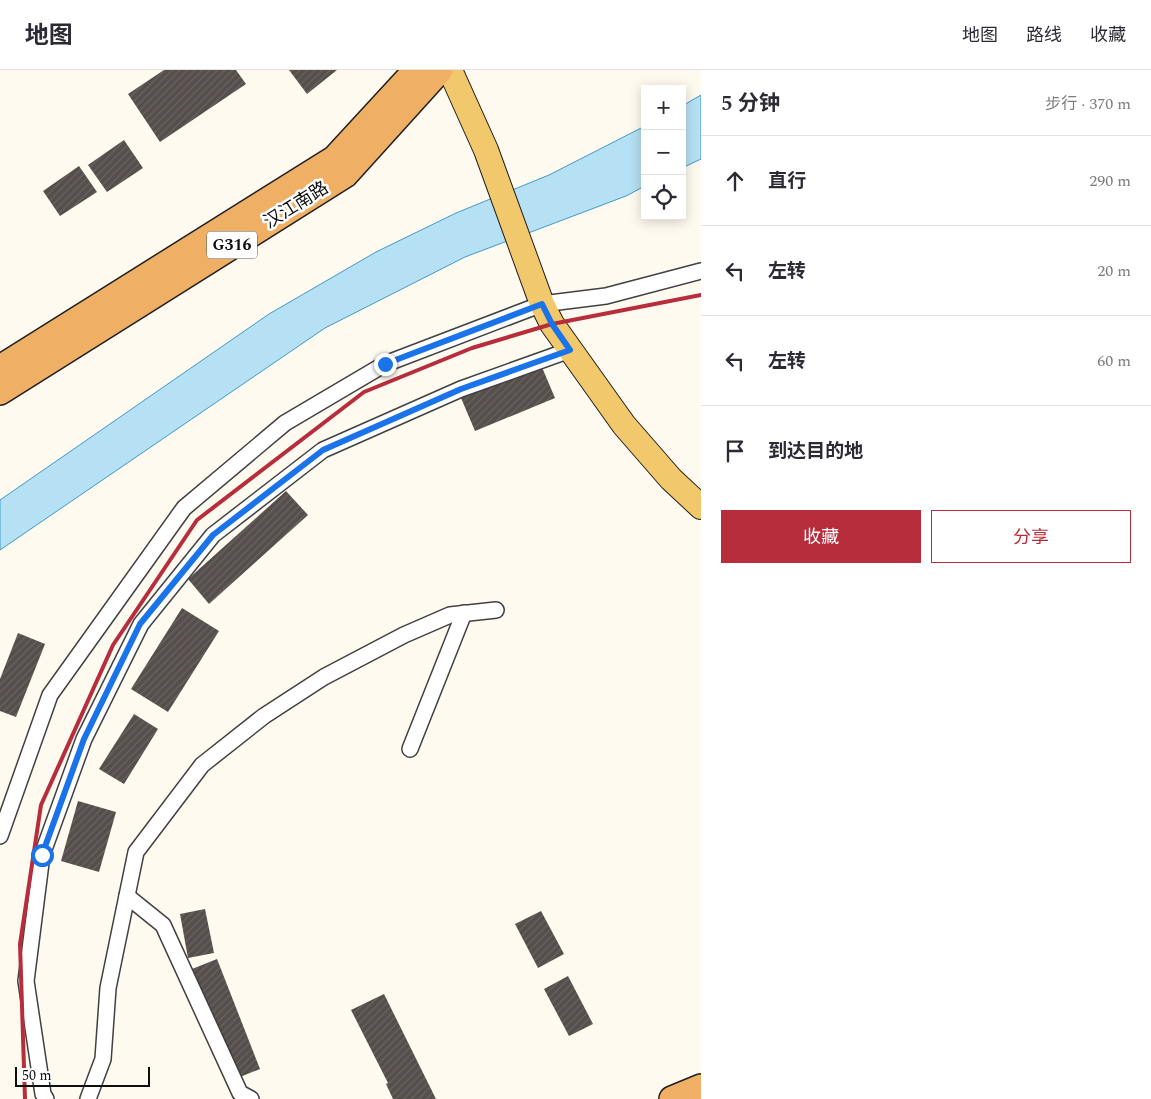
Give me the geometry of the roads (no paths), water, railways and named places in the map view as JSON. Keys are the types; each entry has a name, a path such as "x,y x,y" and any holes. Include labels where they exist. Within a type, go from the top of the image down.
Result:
{"highway":[{"name":"汉江南路","path":"0,368 334,158 416,70"},
{"name":"汉江南路","path":"0,392 345,175 440,70"},
{"path":"672,1099 701,1087"}],"main road":[{"path":"450,70 486,150 542,304 552,324 624,425 671,479 701,507"}],"street":[{"path":"0,836 50,695 184,508 285,423 385,364 542,304 606,296 701,271"},
{"path":"46,1099 43,1094 26,982 42,855 84,739 140,624 213,535 323,450 461,389 570,350"},
{"path":"88,1099 103,1059 108,988 136,852 202,765 264,716 324,677 404,635 450,615 496,610"},
{"path":"410,749 464,613"},
{"path":"127,896 163,924 240,1093 251,1099"}],"water":[{"path":"701,95 701,159 686,166 686,130 686,104"},
{"path":"641,128 641,188 626,196 465,257 325,328 0,550 0,500 269,314 376,252 456,213 549,175"}],"railway":[{"path":"25,1099 20,944 41,805 113,645 197,520 364,392 472,348 552,324 701,295"}]}
